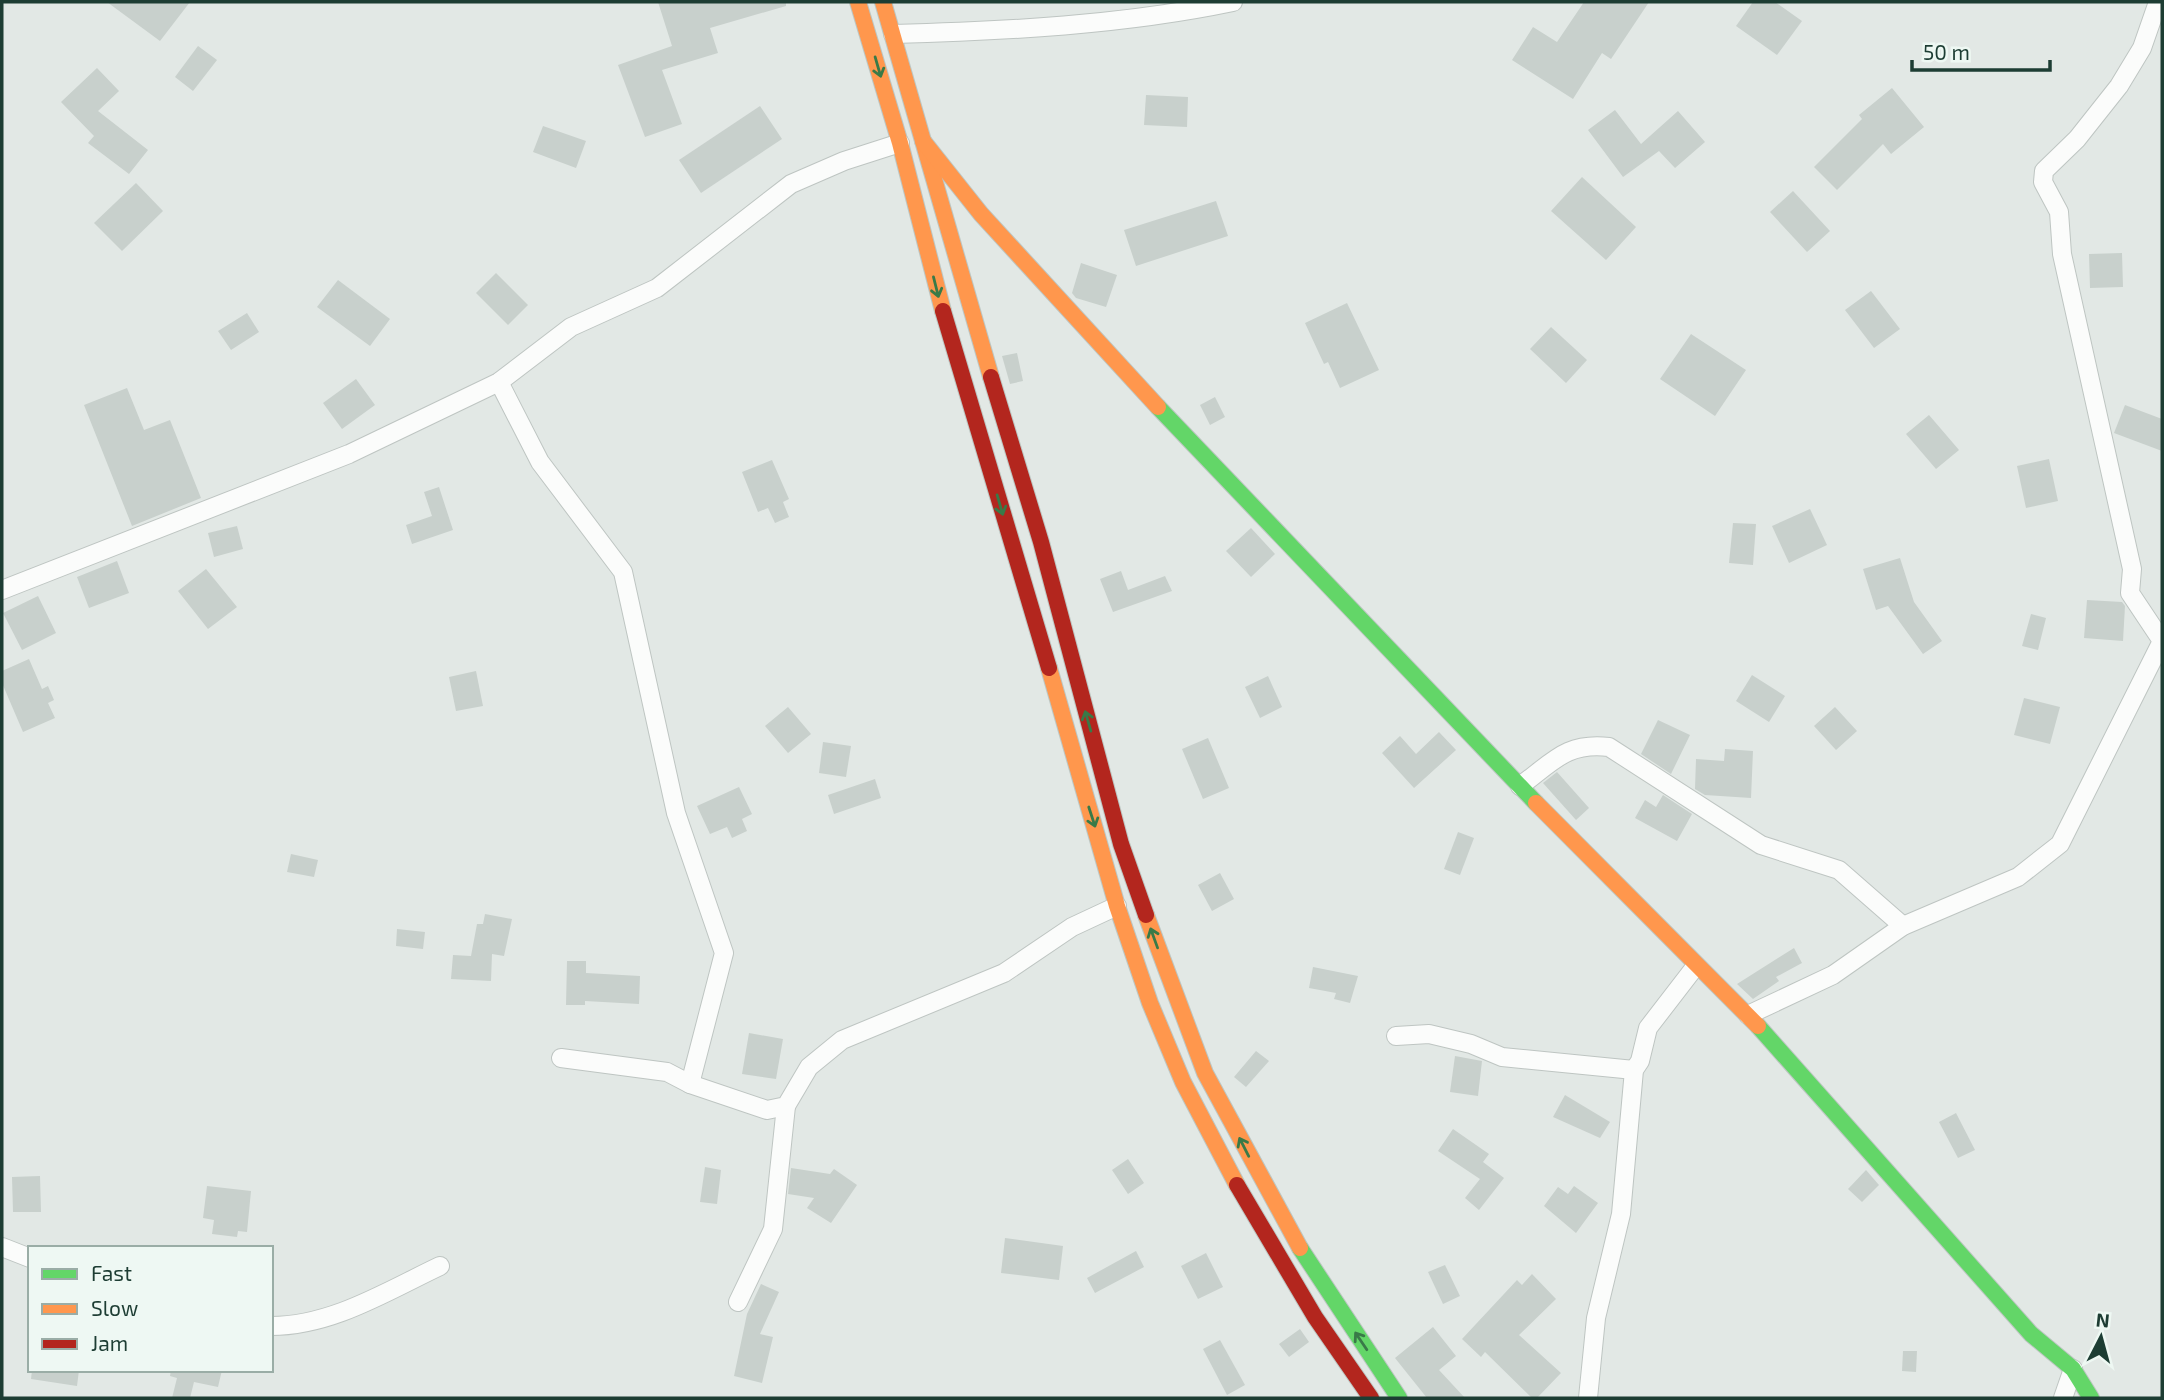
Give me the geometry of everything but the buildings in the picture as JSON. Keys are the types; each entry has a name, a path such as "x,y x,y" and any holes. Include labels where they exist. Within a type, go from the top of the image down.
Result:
{"main road":[{"path":"858,2 964,380 1117,906 1150,1003 1183,1082 1273,1249 1371,1398"},
{"path":"883,2 1041,542 1121,844 1201,1062 1293,1237 1399,1398"},
{"path":"923,140 981,214 1043,284 1286,544 1695,967 1748,1015 2031,1334 2073,1369 2091,1398"},
{"path":"964,380 990,371"}],"street":[{"path":"893,34 1042,26 1143,16 1233,2"},
{"path":"1748,1015 1833,975 1903,926 2018,877 2060,844 2162,642 2130,593 2132,569 2062,254 2059,212 2043,182 2044,171 2077,139 2119,86 2143,48 2158,2"},
{"path":"2,590 349,454 499,382 571,327 657,288 791,184 844,161 900,144"},
{"path":"499,382 541,462 623,572 676,813 724,953 690,1084"},
{"path":"1520,786 1567,751 1586,744 1609,747 1761,845 1839,870 1903,926"},
{"path":"738,1302 773,1229 786,1106 809,1068 842,1040 1004,973 1072,927 1117,906"},
{"path":"1588,1398 1596,1318 1621,1214 1634,1070 1640,1060 1648,1028 1695,967"},
{"path":"1396,1036 1430,1034 1471,1044 1502,1057 1634,1070"},
{"path":"561,1058 667,1072 690,1084 767,1110 786,1106"},
{"path":"2,1247 28,1257"},
{"path":"273,1326 286,1326 347,1311 440,1266"},
{"path":"2063,1398 2073,1369"}],"traffic: fast":[{"path":"1158,407 1536,803"},
{"path":"1758,1026 2031,1334 2073,1369 2091,1398"},
{"path":"1300,1248 1399,1398"}],"traffic: slow":[{"path":"858,2 900,143 943,311"},
{"path":"883,2 991,377"},
{"path":"923,141 981,214 1158,407"},
{"path":"1049,668 1117,906 1150,1003 1183,1082 1237,1185"},
{"path":"1536,803 1758,1026"},
{"path":"1146,915 1205,1073 1300,1248"}],"traffic: jam":[{"path":"943,311 1049,668"},
{"path":"991,377 1041,542 1121,844 1146,915"},
{"path":"1237,1185 1315,1317 1371,1398"}]}
